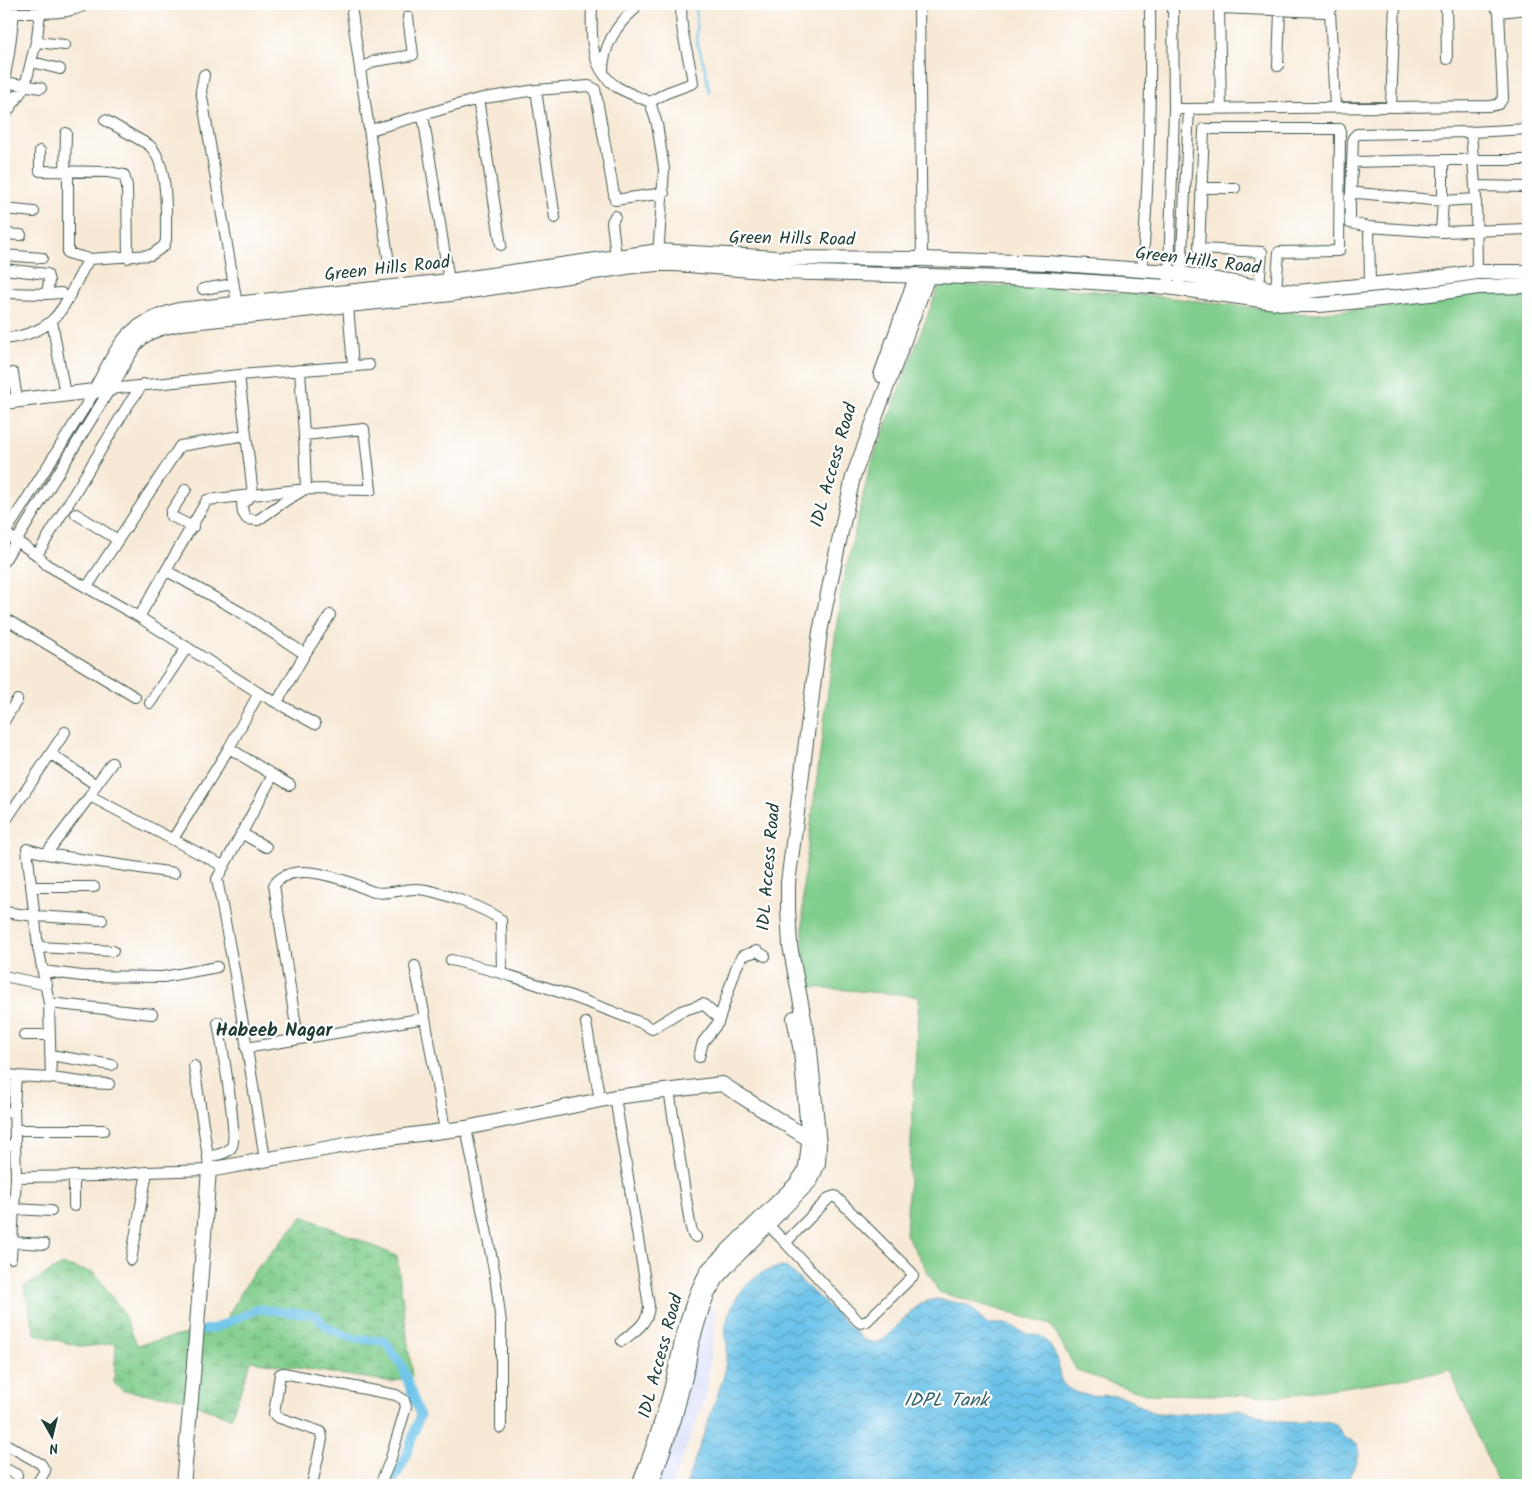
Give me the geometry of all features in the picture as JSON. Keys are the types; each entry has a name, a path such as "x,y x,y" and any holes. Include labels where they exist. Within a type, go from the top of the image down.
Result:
{"street":[{"path":"41,88 4,82 9,13 70,12 86,4"},
{"path":"592,4 594,54 603,75 618,87 650,102 657,124 663,160 664,193 658,258"},
{"path":"650,102 666,93 693,83 680,16 682,4"},
{"path":"919,4 922,259"},
{"path":"1142,271 1147,221 1150,4"},
{"path":"1173,4 1174,109 1171,185 1175,273"},
{"path":"1391,106 1394,4"},
{"path":"1446,4 1447,59"},
{"path":"1221,108 1219,6 1280,11 1325,12 1332,7"},
{"path":"1332,7 1335,107"},
{"path":"1174,109 1491,106 1499,104 1504,98 1496,8 1528,9"},
{"path":"603,75 603,58 613,34 626,16 634,10"},
{"path":"1278,66 1280,11"},
{"path":"4,117 25,86 32,62 40,12"},
{"path":"352,13 389,263"},
{"path":"360,69 375,61 413,55 408,17"},
{"path":"36,42 65,45"},
{"path":"32,62 60,69"},
{"path":"204,75 201,91 237,304"},
{"path":"370,130 478,100 536,90 590,86 596,89 608,88"},
{"path":"596,89 615,200 664,193"},
{"path":"536,90 555,218"},
{"path":"4,98 18,96"},
{"path":"478,100 501,246"},
{"path":"1172,288 1184,185 1189,109"},
{"path":"423,115 449,281"},
{"path":"66,133 68,253 89,259 128,258 151,255 164,246 166,240 163,174 155,150 105,120"},
{"path":"1204,128 1340,130 1339,251 1262,252 1199,249 1204,128"},
{"path":"1528,129 1357,134 1353,138 1350,197 1350,223 1369,227 1441,232 1528,229"},
{"path":"1471,132 1476,199 1477,272"},
{"path":"40,152 40,171 108,172 124,175 127,186 128,258"},
{"path":"1441,232 1443,201 1442,160"},
{"path":"1352,162 1528,160"},
{"path":"1171,185 1184,185"},
{"path":"1475,186 1528,187"},
{"path":"1201,188 1235,188"},
{"path":"1351,194 1358,193 1443,201 1476,199"},
{"path":"4,209 34,212"},
{"path":"615,216 612,222 616,256"},
{"path":"1369,227 1370,284"},
{"path":"4,234 21,235"},
{"path":"1259,287 1262,252"},
{"path":"1276,290 1280,252"},
{"path":"4,255 42,258"},
{"name":"Green Hills Road","path":"95,391 124,340 133,330 146,321 179,310 449,281 616,256 658,258 922,259 1046,263 1175,273 1298,292 1429,279 1477,272 1528,272"},
{"name":"Green Hills Road","path":"110,389 137,342 145,334 162,327 182,323 451,294 633,266 658,258 683,264 777,272 1047,279 1172,288 1275,302 1320,304 1430,294 1478,287 1528,286"},
{"path":"4,339 25,336 52,321 63,308 65,294 89,259"},
{"path":"4,268 47,274 49,281 47,294"},
{"name":"IDL Access Road","path":"639,1485 658,1434 689,1313 699,1286 709,1270 797,1183 804,1172 814,1142 810,1050 790,946 788,883 816,664 827,595 866,427 923,276"},
{"path":"202,289 233,284"},
{"path":"4,293 65,294"},
{"path":"348,306 353,366"},
{"path":"52,321 64,395"},
{"path":"13,373 10,401 143,384 369,365"},
{"path":"300,370 306,489"},
{"path":"239,375 253,494"},
{"path":"37,554 128,405 143,384"},
{"path":"4,562 110,389"},
{"path":"95,391 7,520 4,534 37,554 47,565 139,616 259,693 315,724"},
{"path":"139,616 167,571 202,504 208,500 306,489 371,490 364,429 304,434"},
{"path":"86,587 180,446 246,435"},
{"path":"186,489 171,514 173,517 191,526"},
{"path":"253,494 242,504 243,513 247,519 258,520 306,489"},
{"path":"76,514 118,540"},
{"path":"191,526 196,514"},
{"path":"167,571 242,613 305,654"},
{"path":"277,702 330,615"},
{"path":"4,618 135,697"},
{"path":"150,703 187,648"},
{"path":"173,840 229,748 259,693"},
{"path":"4,721 17,700"},
{"path":"4,823 65,732"},
{"path":"229,748 290,785"},
{"path":"52,754 96,785"},
{"path":"46,854 90,796 112,763"},
{"path":"265,1160 235,974 217,879 273,775"},
{"path":"90,796 223,866"},
{"path":"241,833 266,847"},
{"path":"51,1078 49,1003 47,985 38,948 27,849 46,854 174,873"},
{"path":"298,1039 274,885 278,879 290,874 306,871 351,883 374,892 387,893 417,889 468,903 491,912 501,920 502,973"},
{"path":"31,886 94,887"},
{"path":"4,912 102,920"},
{"path":"38,948 112,951"},
{"path":"700,1057 703,1042 718,1023 736,968 742,956 757,951 766,956"},
{"path":"451,960 502,973 583,1000 644,1024 652,1029 681,1011 703,1004 720,1018"},
{"path":"415,966 445,1130"},
{"path":"43,971 82,976 163,977 217,967"},
{"path":"4,976 47,985"},
{"path":"49,1003 152,1014"},
{"path":"246,1048 425,1018"},
{"path":"209,1164 232,1147 233,1143 233,1124 218,1022"},
{"path":"586,1023 600,1100"},
{"path":"24,1035 50,1035"},
{"path":"50,1055 112,1065"},
{"path":"183,1485 194,1378 209,1164 194,1066"},
{"path":"4,1074 109,1084"},
{"path":"11,1258 12,1242 8,1227 14,1209 16,1177 15,1130 9,1113 16,1076"},
{"path":"16,1177 147,1172 209,1164 265,1160 373,1140 466,1128 600,1100 722,1084 814,1142 818,1163 811,1180 725,1269 708,1293 691,1345 688,1365 674,1419 651,1485"},
{"path":"669,1090 690,1224 693,1236 696,1238"},
{"path":"614,1098 649,1306 645,1321 622,1341"},
{"path":"466,1128 495,1275 501,1323 501,1428"},
{"path":"15,1130 104,1130"},
{"path":"4,1145 15,1146"},
{"path":"131,1260 147,1172"},
{"path":"74,1176 74,1206"},
{"path":"768,1225 785,1243 861,1323 867,1320 913,1276 835,1196 829,1198 785,1243"},
{"path":"14,1209 50,1211"},
{"path":"12,1242 44,1244"},
{"path":"312,1485 322,1439 321,1432 277,1417 274,1414 280,1374 283,1373 396,1395 404,1400 406,1407 390,1461 380,1485"},
{"path":"4,1443 41,1464 45,1471 36,1485"},
{"path":"4,1468 17,1475"}],"shaded area":[{"path":"708,1307 716,1309 706,1396 672,1485 655,1485"}],"green space":[{"path":"939,285 1048,287 1163,297 1307,314 1430,302 1477,291 1528,291 1528,1485 1499,1485 1450,1371 1283,1396 1145,1394 1077,1371 1051,1325 939,1292 906,1234 919,996 811,987 803,951 803,886 841,591 869,470"},
{"path":"303,1216 397,1256 412,1376 392,1382 251,1361 231,1418 176,1397 123,1391 114,1383 116,1343 82,1347 35,1334 24,1287 62,1265 95,1273 123,1313 137,1345 222,1326 252,1274"}],"water":[{"name":"IDPL Tank","path":"787,1268 864,1340 876,1342 883,1340 918,1305 927,1301 936,1299 959,1303 970,1306 988,1324 1006,1324 1027,1334 1041,1336 1051,1347 1057,1358 1063,1384 1078,1393 1119,1396 1134,1401 1149,1411 1157,1413 1177,1414 1236,1410 1283,1422 1328,1423 1335,1425 1345,1438 1357,1444 1359,1449 1358,1458 1348,1480 1348,1485 686,1485 724,1376 727,1349 726,1326 732,1306 752,1280 771,1269"}],"waterway":[{"path":"696,4 697,41 706,72 709,92"},
{"path":"205,1330 215,1328 258,1309 315,1315 328,1328 355,1339 385,1341 402,1366 420,1415 405,1459 391,1485"}],"district":[{"name":"Habeeb Nagar","path":"274,1029"}]}
